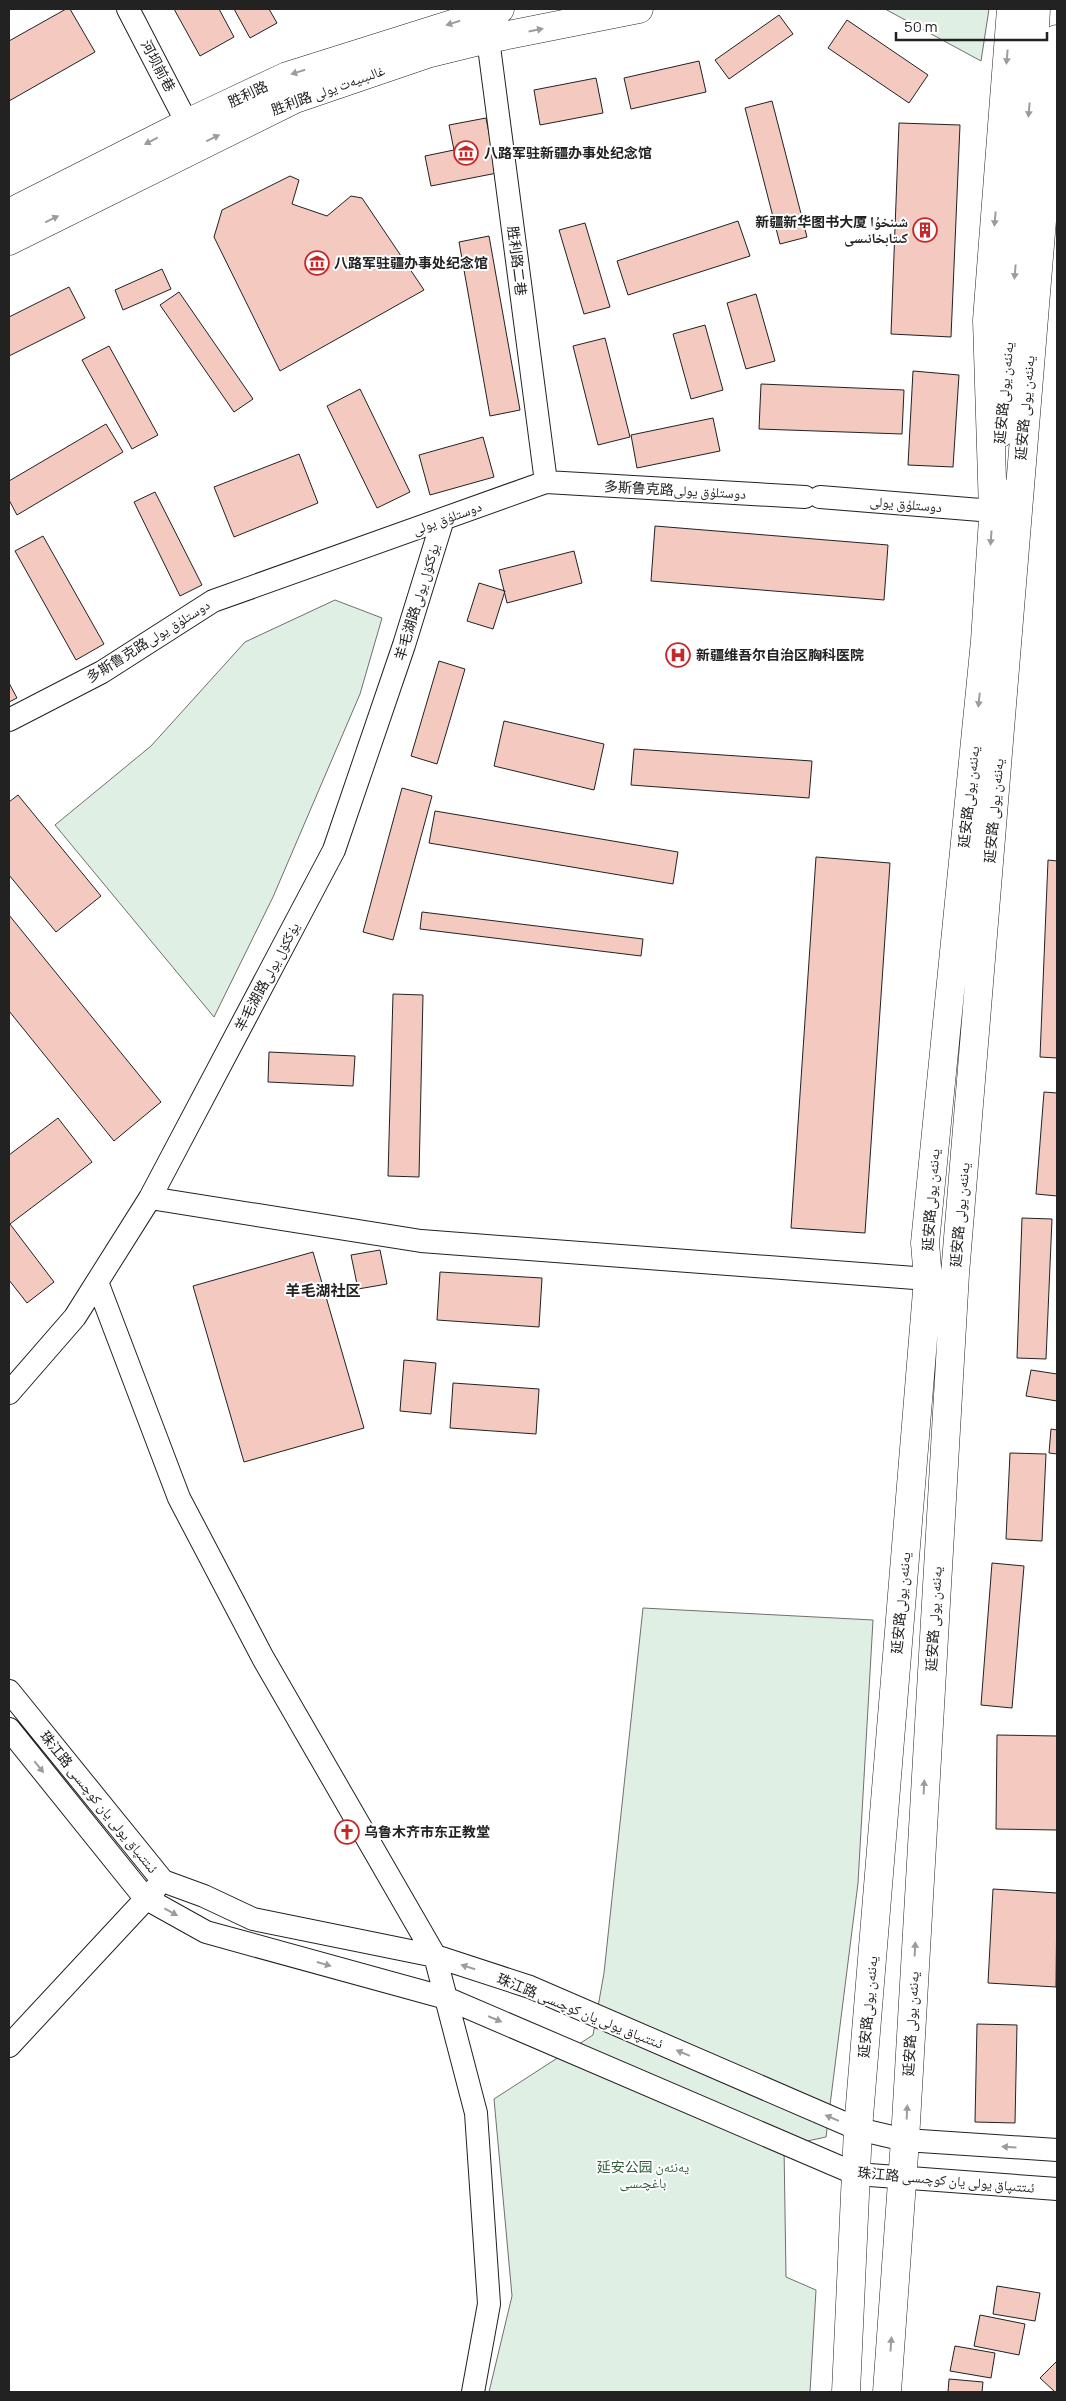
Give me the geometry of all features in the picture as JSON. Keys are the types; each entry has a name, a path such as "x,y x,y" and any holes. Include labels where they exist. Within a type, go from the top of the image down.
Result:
{"main road":[{"name":"胜利路","path":"9,213 188,123 287,76 500,9"},
{"name":"胜利路 غالىبىيەت يولى","path":"9,241 295,99 427,54 639,9"},
{"path":"993,511 987,320 1011,9"},
{"name":"延安路يەنئەن يولى","path":"846,2392 858,2129 928,1279 925,1243 985,641 993,511 1047,85 1036,9"},
{"name":"延安路 يەنئەن يولى","path":"887,2392 905,2140 955,1274 1047,85 1057,40"}],"street":[{"name":"河坝前巷","path":"128,9 188,123"},
{"name":"胜利路二巷","path":"488,40 546,482"},
{"name":"多斯鲁克路دوستلۇق يولى","path":"546,482 812,497"},
{"name":"دوستلۇق يولى","path":"349,553 546,482"},
{"name":"دوستلۇق يولى","path":"812,497 993,511"},
{"name":"羊毛湖路يۇڭكۆل يولى","path":"9,1393 76,1317 150,1198 334,850 404,645 443,519"},
{"name":"多斯鲁克路دوستلۇق يولى","path":"9,720 102,672 213,601 349,553"},
{"path":"150,1198 421,1241 928,1279"},
{"path":"97,1282 179,1498 263,1658 435,1956 477,2123 490,2304 473,2392"},
{"name":"珠江路 ئىتتىپاق يولى يان كوچىسى","path":"9,1691 163,1881 204,1896 253,1919 435,1956 530,1987 858,2129 905,2140 1057,2150"},
{"name":"珠江路 ئىتتىپاق يولى يان كوچىسى","path":"9,1729 145,1898 206,1932 446,1998 856,2174 902,2179 1057,2189"},
{"path":"9,2046 145,1898 163,1881"}],"green space":[{"path":"885,9 989,9 981,61"},
{"path":"335,600 382,618 360,694 273,897 214,1017 55,825 151,746 245,642"},
{"name":"延安公园 يەنئەن باغچىسى","path":"643,1608 873,1620 858,1883 826,2137 784,2146 786,2277 816,2290 810,2392 489,2392 512,2296 494,2099 593,2035 604,1973"}],"building":[{"path":"66,9 70,9 95,52 9,101 9,41"},
{"path":"174,9 219,9 234,37 200,56"},
{"path":"234,9 269,9 277,23 250,38"},
{"path":"779,15 793,34 729,79 715,60"},
{"path":"847,20 928,75 909,103 828,48"},
{"path":"699,61 706,92 631,109 624,78"},
{"path":"596,78 603,113 540,125 534,90"},
{"path":"772,101 807,237 780,244 745,108"},
{"name":"八路军驻新疆办事处纪念馆","path":"486,118 497,173 431,186 425,156 454,150 449,125"},
{"name":"新疆新华图书大厦 شىنخۇا كىتابخانىسى","path":"899,123 960,125 951,337 891,334"},
{"name":"八路军驻疆办事处纪念馆","path":"290,176 299,180 292,204 327,216 351,196 362,198 424,290 280,371 214,237 222,210"},
{"path":"738,221 750,256 628,295 617,261"},
{"path":"585,223 610,307 584,314 559,230"},
{"path":"489,236 520,410 490,416 459,242"},
{"path":"162,269 171,289 123,310 115,290"},
{"path":"69,287 85,318 9,356 9,317"},
{"path":"179,292 253,399 234,412 160,305"},
{"path":"756,294 775,361 746,369 727,303"},
{"path":"705,325 723,390 691,399 673,334"},
{"path":"605,338 630,437 598,445 573,346"},
{"path":"109,346 158,435 132,449 82,360"},
{"path":"913,371 959,375 953,467 908,465"},
{"path":"761,384 904,390 902,434 759,429"},
{"path":"360,389 410,492 377,508 327,406"},
{"path":"713,418 720,451 637,468 631,435"},
{"path":"106,424 123,452 17,515 9,500 9,481"},
{"path":"483,437 494,477 430,495 419,455"},
{"path":"299,454 318,503 234,537 214,487"},
{"path":"155,492 202,585 180,596 134,502"},
{"path":"655,526 888,545 884,600 651,581"},
{"path":"43,536 104,644 76,660 15,551"},
{"path":"574,551 582,583 507,603 499,570"},
{"path":"479,583 505,591 493,629 467,621"},
{"path":"439,661 465,669 437,764 411,756"},
{"path":"9,683 17,698 9,702"},
{"path":"504,721 604,744 594,790 494,766"},
{"path":"634,749 812,761 809,798 631,785"},
{"path":"402,788 432,796 393,940 363,932"},
{"path":"18,795 101,896 56,932 9,875 9,802"},
{"path":"435,811 678,852 673,884 429,843"},
{"path":"816,857 890,863 865,1233 791,1228"},
{"path":"1048,860 1057,861 1057,1058 1040,1057"},
{"path":"422,912 643,939 641,956 420,929"},
{"path":"9,915 161,1102 114,1141 9,1011"},
{"path":"393,994 423,995 419,1177 388,1176"},
{"path":"269,1052 355,1056 353,1086 268,1082"},
{"path":"1044,1092 1057,1093 1057,1196 1036,1194"},
{"path":"58,1118 92,1162 10,1224 54,1282 27,1303 9,1280 9,1155"},
{"path":"1022,1218 1052,1219 1046,1359 1017,1358"},
{"path":"380,1250 387,1284 358,1289 351,1255"},
{"path":"313,1252 364,1428 244,1462 193,1286"},
{"path":"440,1272 542,1278 539,1327 437,1320"},
{"path":"404,1360 436,1363 431,1414 400,1411"},
{"path":"1031,1370 1057,1374 1057,1401 1026,1396"},
{"path":"453,1383 539,1389 536,1434 450,1428"},
{"path":"1051,1429 1057,1430 1057,1454 1049,1453"},
{"path":"1010,1453 1046,1454 1042,1541 1006,1539"},
{"path":"992,1563 1024,1566 1012,1708 981,1705"},
{"path":"997,1735 1057,1736 1057,1830 996,1829"},
{"path":"993,1889 1057,1893 1056,1987 988,1983"},
{"path":"977,2024 1017,2025 1015,2123 975,2122"},
{"path":"997,2286 1040,2293 1035,2321 993,2314"},
{"path":"980,2315 1025,2324 1019,2355 974,2346"},
{"path":"955,2346 995,2353 991,2378 950,2371"},
{"path":"1057,2361 1057,2392 1055,2392 1040,2378"},
{"path":"949,2379 983,2382 982,2392 948,2392"}],"place":[{"name":"八路军驻新疆办事处纪念馆","path":"466,153"},
{"name":"新疆新华图书大厦 شىنخۇا كىتابخانىسى","path":"925,230"},
{"name":"八路军驻疆办事处纪念馆","path":"317,263"},
{"name":"新疆维吾尔自治区胸科医院","path":"678,655"},
{"name":"乌鲁木齐市东正教堂","path":"347,1832"}],"district":[{"name":"羊毛湖社区","path":"323,1291"}]}
